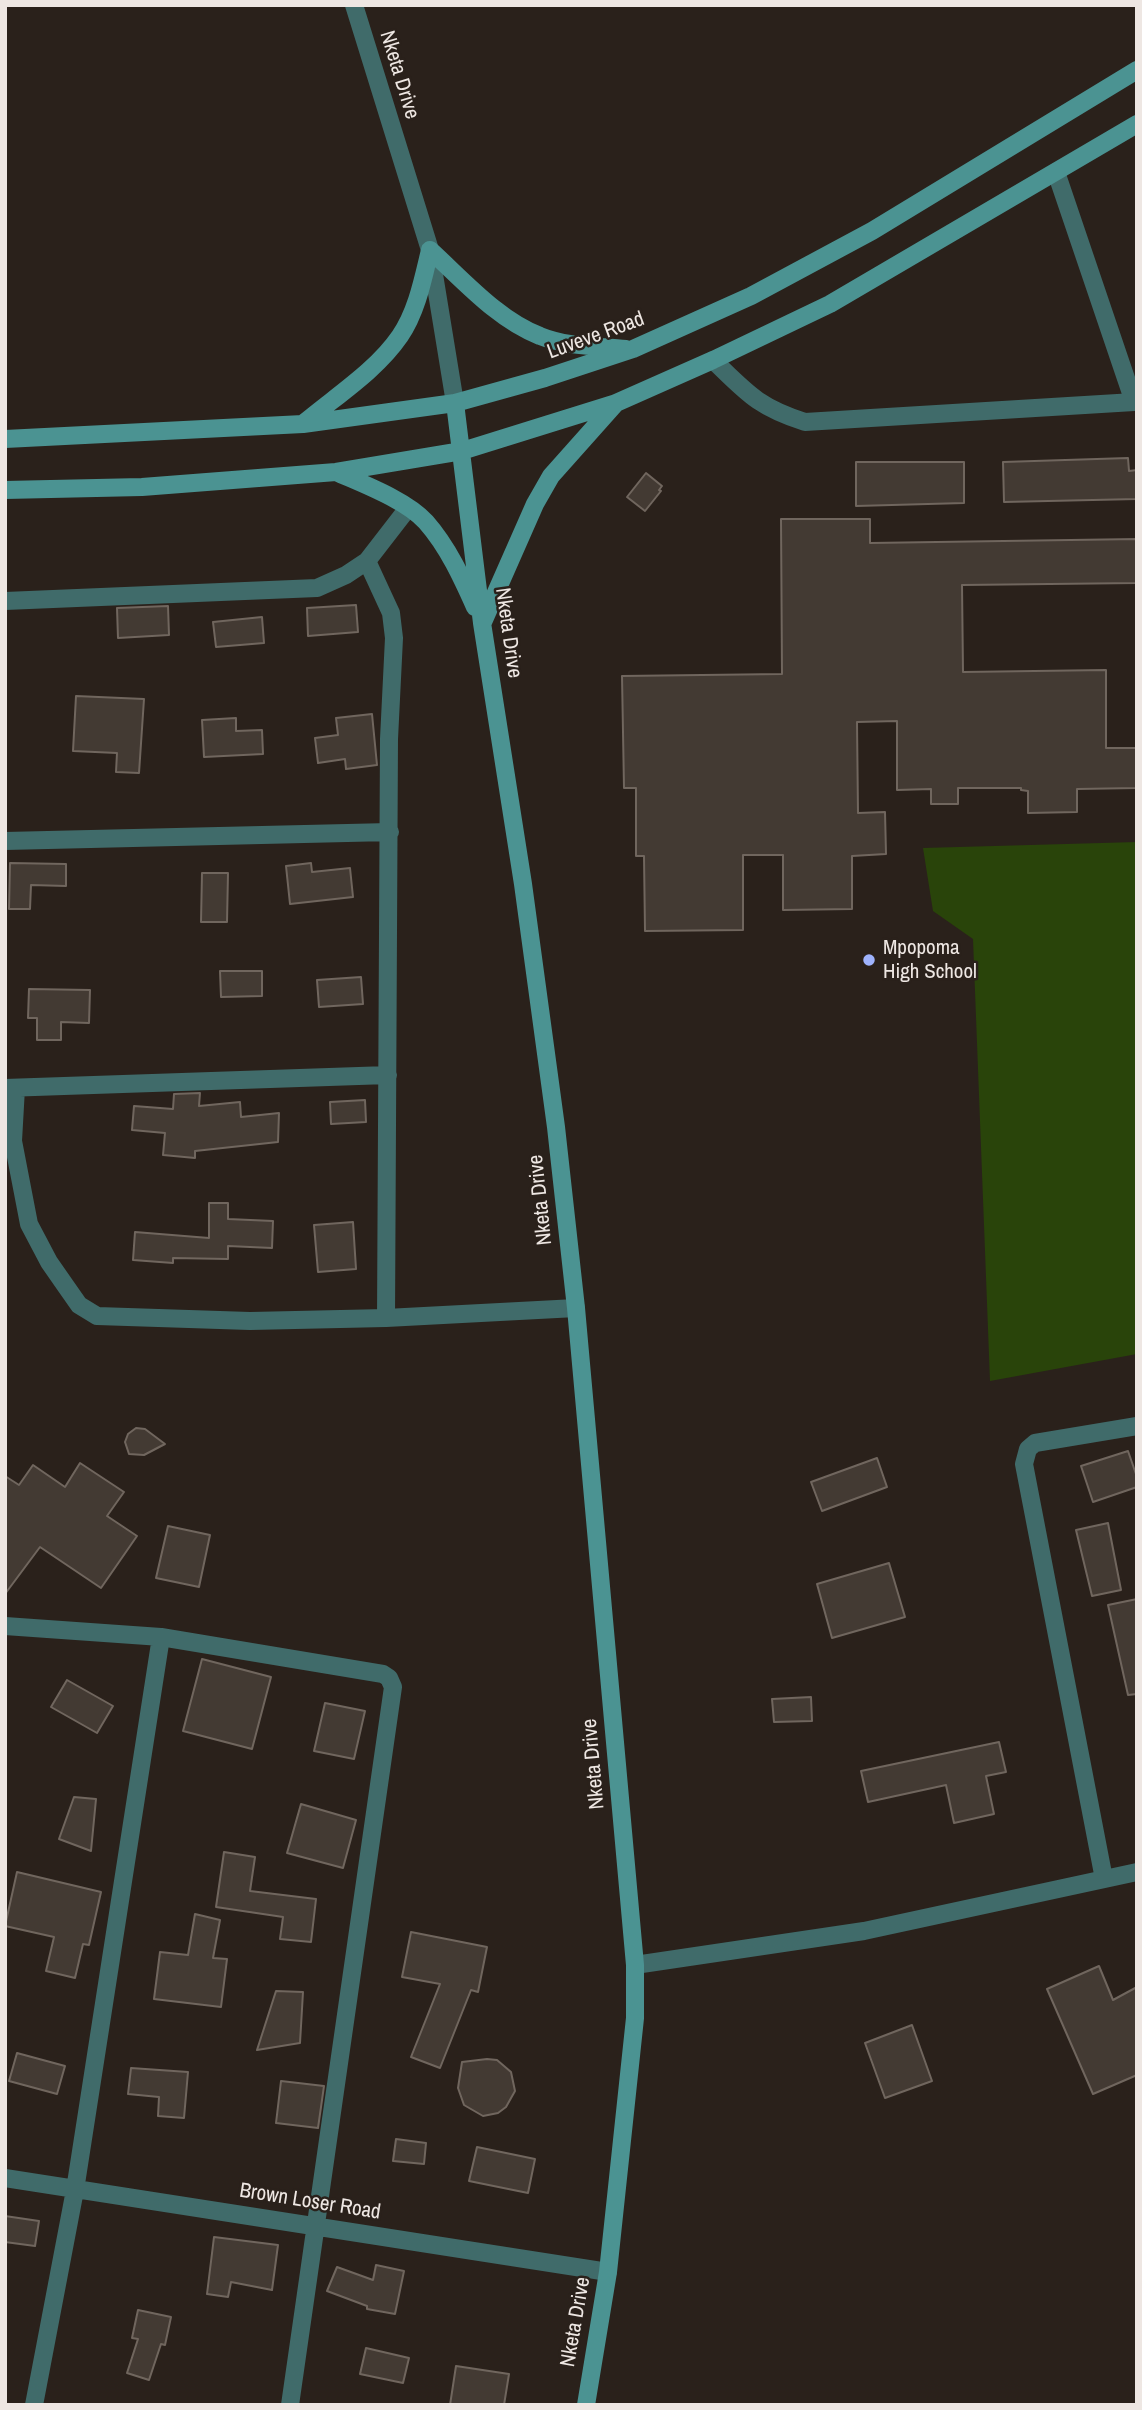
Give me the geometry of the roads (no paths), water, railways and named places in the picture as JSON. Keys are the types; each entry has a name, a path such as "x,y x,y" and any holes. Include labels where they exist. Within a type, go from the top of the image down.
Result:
{"street":[{"name":"Nketa Drive","path":"354,5 430,250 462,451 482,623 525,898 556,1127 576,1308 635,1965 635,2018 608,2272 586,2405"},
{"name":"Luveve Road","path":"5,439 303,424 455,404 545,378 633,349 751,296 872,231 1137,70"},
{"path":"5,491 142,486 336,472 462,451 616,403 830,304 1137,124"},
{"path":"713,360 754,400 776,413 805,422 1135,402 1056,172"},
{"path":"303,424 368,371 400,336 419,297 430,250 508,318 541,337 565,343 633,349"},
{"path":"482,623 535,504 551,476 616,403"},
{"path":"336,472 408,508 425,520 460,574 482,623"},
{"path":"5,601 317,588 346,575 367,561 408,508"},
{"path":"367,561 391,613 394,638 389,740 386,1318"},
{"path":"5,841 390,832"},
{"path":"388,1075 10,1088 13,1141 29,1224 79,1305 97,1316 250,1321 386,1318 576,1308"},
{"path":"1104,1879 1024,1464 1028,1449 1035,1443 1137,1426"},
{"path":"5,1626 161,1637 383,1674 393,1687 290,2405"},
{"path":"34,2405 75,2189 161,1637"},
{"path":"635,1965 864,1931 1137,1872"},
{"name":"Brown Loser Road","path":"5,2178 608,2272"}],"place":[{"name":"Mpopoma High School","path":"869,960"}]}
